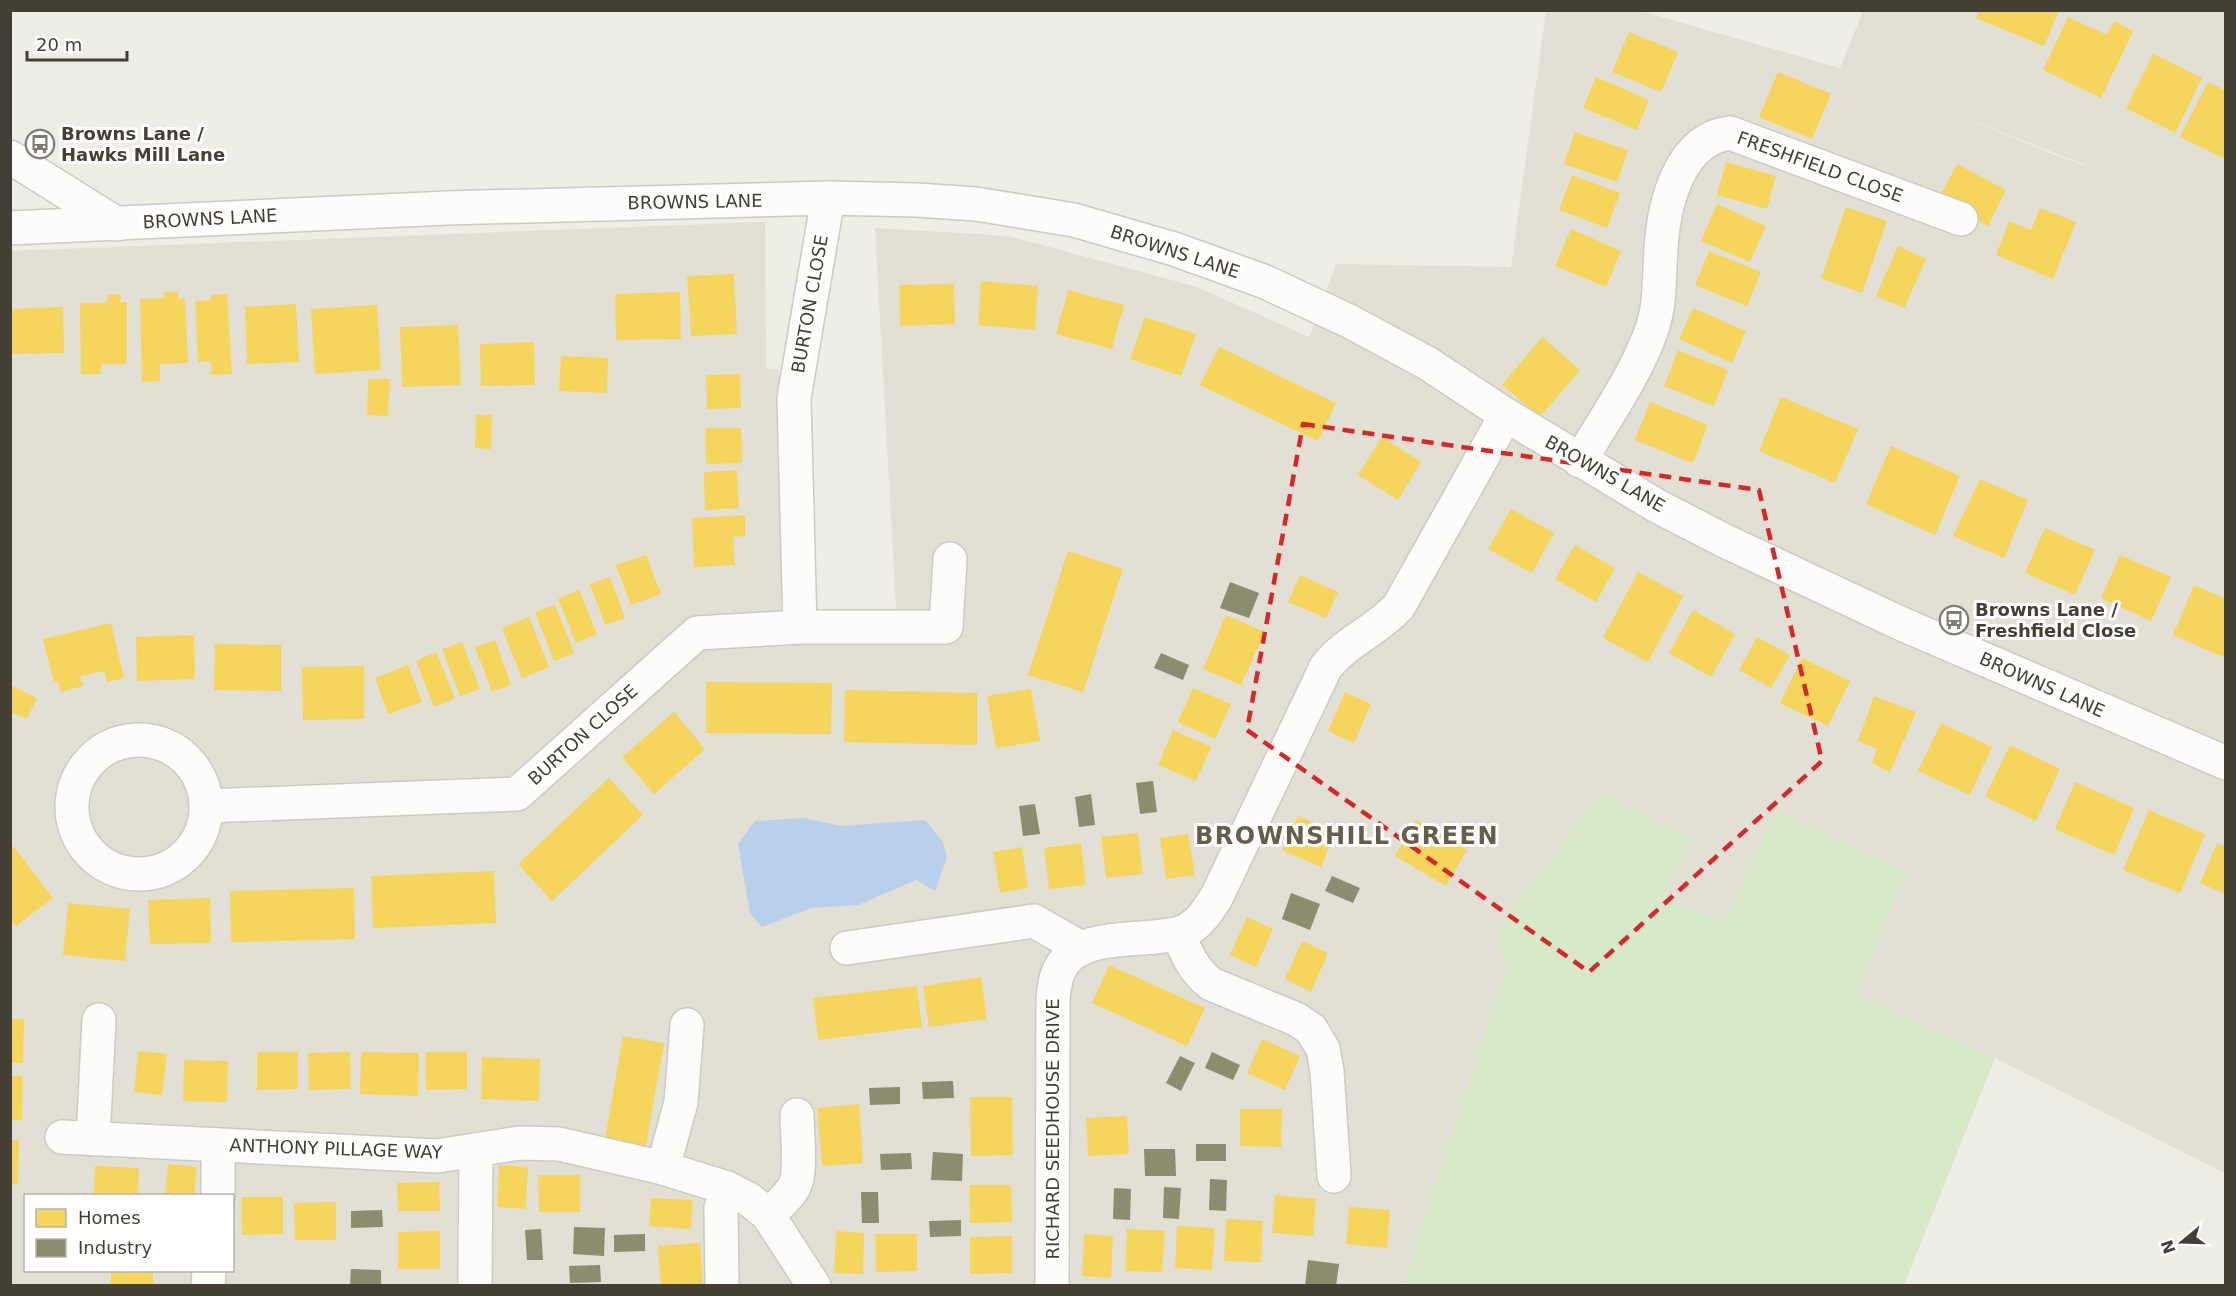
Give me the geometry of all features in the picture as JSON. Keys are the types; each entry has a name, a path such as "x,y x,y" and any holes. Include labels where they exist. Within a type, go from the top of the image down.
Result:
{"street":[{"name":"FRESHFIELD CLOSE","path":"1580,460 1634,368 1652,328 1660,292 1661,247 1666,214 1676,181 1686,160 1703,142 1716,135 1730,133 1961,219"},
{"path":"10,157 117,224"},
{"name":"BROWNS LANE","path":"10,228 447,208 828,198 976,204 1074,220 1174,249 1263,282 1349,321 1427,363 1506,416 1657,506 1727,542 1902,624 2226,763"},
{"name":"BURTON CLOSE","path":"800,627 794,398 828,198"},
{"path":"847,948 1034,921 1081,948 1095,944 1178,934 1198,923 1217,896 1326,667 1334,657 1389,617 1399,606 1506,416"},
{"name":"BURTON CLOSE","path":"207,806 517,794 697,633 800,627 946,627 950,559"},
{"path":"144,739 170,747 190,762 204,787 207,806 204,826 198,840 184,857 168,868 156,872 134,874 108,866 86,848 76,829 73,817 73,798 77,781 98,753 116,744 144,739"},
{"path":"1178,934 1190,961 1202,977 1211,984 1296,1019 1311,1029 1323,1049 1327,1071 1334,1176"},
{"name":"RICHARD SEEDHOUSE DRIVE","path":"1052,1286 1053,999 1056,979 1061,967 1069,956 1081,948"},
{"name":"ANTHONY PILLAGE WAY","path":"99,1020 78,1138 437,1156 519,1143 559,1144 663,1168 727,1188 750,1200 768,1215 813,1286"},
{"path":"663,1168 681,1102 687,1024"},
{"path":"768,1215 788,1196 799,1173 797,1115"},
{"path":"218,1145 218,1194"},
{"path":"475,1286 476,1150"},
{"path":"722,1286 721,1208 727,1188"}],"highlighted area":[{"path":"1303,424 1759,490 1822,761 1589,972 1247,730"}],"shaded area":[{"path":"1546,11 1641,11 1840,68 1863,11 2225,11 2225,1173 1995,1058 1856,994 1908,871 1726,922 1664,900 1689,840 1602,793 1498,931 1507,971 1432,1193 1404,1285 11,1285 10,251 765,222 766,369 779,369 784,645 898,643 875,228 1009,236 1197,287 1309,337 1336,264 1511,267","holes":["1944,109 2113,176 2050,153"]}],"green space":[{"path":"1602,792 1690,840 1664,899 1726,922 1775,810 1908,871 1856,994 1995,1058 1904,1285 1404,1285 1432,1193 1507,971 1498,931"}],"water":[{"path":"804,818 841,826 925,820 943,842 947,857 935,891 916,880 858,905 811,908 762,927 750,913 738,844 755,821"}],"building: Homes":[{"path":"1979,10 2059,10 2044,46 1976,18"},
{"path":"2068,17 2107,35 2114,21 2133,31 2101,98 2043,70"},
{"path":"1629,32 1678,52 1661,92 1612,72"},
{"path":"2153,54 2202,78 2175,133 2126,108"},
{"path":"1778,72 1831,94 1812,139 1759,117"},
{"path":"1596,77 1649,100 1637,130 1583,108"},
{"path":"2208,82 2226,91 2226,159 2180,137"},
{"path":"1575,132 1628,150 1617,182 1564,164"},
{"path":"1726,162 1776,176 1767,209 1717,195"},
{"path":"1957,164 2006,190 1988,226 1938,200"},
{"path":"1572,175 1620,193 1607,228 1559,210"},
{"path":"1717,204 1766,226 1750,262 1701,241"},
{"path":"1846,207 1887,221 1862,293 1821,278"},
{"path":"2040,208 2076,222 2053,279 1996,255 2009,221 2031,230"},
{"path":"1571,229 1621,251 1606,287 1555,266"},
{"path":"1898,246 1926,259 1904,308 1876,296"},
{"path":"1709,251 1761,272 1747,306 1695,285"},
{"path":"734,274 737,334 691,336 687,276"},
{"path":"981,281 1038,286 1035,330 978,325"},
{"path":"954,284 955,324 900,326 899,285"},
{"path":"1068,290 1124,305 1112,349 1056,334"},
{"path":"164,292 178,292 178,299 185,298 188,363 160,364 160,381 142,382 140,299 165,298"},
{"path":"680,292 681,339 616,340 615,294"},
{"path":"121,294 120,302 127,302 127,364 101,364 101,374 81,374 80,303 107,303 107,295"},
{"path":"227,294 232,374 211,375 211,361 198,362 195,301 211,300 211,295"},
{"path":"296,304 299,362 247,364 245,307"},
{"path":"377,305 381,370 315,374 311,309"},
{"path":"63,307 64,353 10,354 10,309"},
{"path":"1693,308 1746,331 1732,363 1679,339"},
{"path":"1145,317 1196,334 1181,376 1130,359"},
{"path":"458,325 461,385 402,387 400,327"},
{"path":"1542,337 1580,370 1540,417 1502,385"},
{"path":"534,342 535,385 481,386 480,344"},
{"path":"1219,347 1336,403 1318,441 1200,385"},
{"path":"1678,350 1728,370 1714,406 1664,386"},
{"path":"561,356 608,358 607,393 559,391"},
{"path":"740,374 741,408 707,409 706,375"},
{"path":"368,379 390,379 388,416 367,415"},
{"path":"1781,397 1858,429 1835,483 1759,451"},
{"path":"1650,402 1708,425 1693,463 1635,440"},
{"path":"476,415 492,415 491,449 475,448"},
{"path":"705,428 741,428 742,463 706,464"},
{"path":"1382,437 1421,462 1398,500 1358,475"},
{"path":"1891,446 1960,476 1935,535 1866,504"},
{"path":"737,470 739,508 705,510 704,472"},
{"path":"1980,479 2028,500 2004,558 1953,536"},
{"path":"1511,509 1554,533 1532,573 1488,549"},
{"path":"745,515 745,536 733,537 735,565 694,567 692,518"},
{"path":"2045,528 2095,550 2075,595 2025,573"},
{"path":"1575,545 1615,568 1596,602 1555,579"},
{"path":"1068,551 1123,569 1083,692 1028,675"},
{"path":"646,555 661,594 631,605 616,565"},
{"path":"2120,555 2171,577 2151,621 2101,598"},
{"path":"1638,572 1683,596 1648,662 1603,638"},
{"path":"1300,575 1338,592 1326,618 1288,602"},
{"path":"610,577 625,618 605,625 590,584"},
{"path":"2194,585 2226,599 2226,649 2223,657 2173,635"},
{"path":"579,590 597,634 576,643 558,599"},
{"path":"555,605 574,653 554,661 535,612"},
{"path":"1693,610 1735,634 1711,677 1669,653"},
{"path":"1226,615 1265,632 1241,685 1203,669"},
{"path":"529,617 549,667 522,678 502,628"},
{"path":"111,623 124,678 107,682 104,671 80,676 83,686 61,692 58,681 54,682 43,639"},
{"path":"194,635 195,679 137,681 136,637"},
{"path":"1757,637 1790,655 1771,688 1739,670"},
{"path":"495,640 511,685 492,692 475,647"},
{"path":"462,642 480,689 460,696 442,649"},
{"path":"215,644 281,645 281,691 214,690"},
{"path":"436,652 455,698 434,707 416,661"},
{"path":"1802,658 1850,681 1828,726 1780,703"},
{"path":"408,665 422,702 388,714 375,678"},
{"path":"364,666 364,719 303,720 302,667"},
{"path":"706,682 832,683 831,734 706,733"},
{"path":"10,685 37,698 27,719 14,713 10,720"},
{"path":"1193,688 1231,704 1215,739 1178,722"},
{"path":"1031,689 1040,741 996,748 987,696"},
{"path":"845,690 977,693 977,745 844,742"},
{"path":"1345,692 1371,704 1354,743 1328,731"},
{"path":"1874,696 1916,712 1890,772 1872,763 1877,749 1858,741"},
{"path":"674,712 705,749 654,794 622,757"},
{"path":"1941,723 1992,747 1970,795 1918,771"},
{"path":"1173,730 1211,747 1196,781 1158,765"},
{"path":"2010,745 2060,769 2036,821 1985,797"},
{"path":"609,778 643,815 552,901 518,864"},
{"path":"2075,782 2134,808 2114,855 2055,829"},
{"path":"2149,810 2205,834 2180,893 2123,870"},
{"path":"1298,816 1335,832 1321,867 1282,850"},
{"path":"1416,820 1467,850 1446,886 1395,856"},
{"path":"1138,833 1143,874 1106,878 1101,837"},
{"path":"1188,834 1195,875 1166,879 1160,838"},
{"path":"1081,843 1086,885 1049,889 1044,848"},
{"path":"2217,843 2226,847 2226,894 2200,883"},
{"path":"13,846 53,898 16,926 10,920 10,848"},
{"path":"1022,847 1028,888 1000,893 993,852"},
{"path":"494,871 496,923 373,928 371,876"},
{"path":"354,888 355,939 231,942 230,891"},
{"path":"210,898 211,943 150,944 148,900"},
{"path":"68,903 130,909 125,961 63,955"},
{"path":"1247,917 1273,929 1256,967 1230,955"},
{"path":"1302,941 1328,953 1311,992 1285,979"},
{"path":"1109,965 1205,1008 1187,1046 1092,1003"},
{"path":"981,977 987,1019 929,1027 923,986"},
{"path":"917,986 922,1027 818,1040 813,998"},
{"path":"10,1019 24,1019 23,1063 10,1063"},
{"path":"623,1036 664,1043 646,1146 605,1139"},
{"path":"1262,1039 1300,1056 1285,1090 1247,1073"},
{"path":"138,1051 167,1054 162,1095 134,1092"},
{"path":"257,1052 298,1052 298,1089 257,1090"},
{"path":"350,1052 351,1089 309,1090 308,1053"},
{"path":"361,1052 419,1053 418,1096 360,1094"},
{"path":"425,1052 467,1052 467,1089 426,1090"},
{"path":"482,1057 540,1059 539,1101 481,1099"},
{"path":"184,1060 228,1061 227,1102 183,1101"},
{"path":"10,1076 23,1076 22,1120 10,1120"},
{"path":"970,1097 1012,1097 1013,1155 971,1156"},
{"path":"859,1104 863,1163 822,1166 817,1108"},
{"path":"1240,1109 1282,1109 1281,1147 1240,1146"},
{"path":"1127,1116 1129,1154 1088,1156 1086,1118"},
{"path":"10,1140 19,1140 18,1184 10,1184"},
{"path":"168,1164 197,1167 194,1194 165,1194"},
{"path":"499,1165 528,1167 526,1209 497,1207"},
{"path":"95,1166 139,1168 138,1194 94,1194"},
{"path":"538,1175 580,1175 580,1212 539,1212"},
{"path":"439,1182 440,1211 398,1211 397,1183"},
{"path":"969,1185 1011,1185 1012,1222 970,1223"},
{"path":"1275,1195 1316,1199 1313,1236 1272,1233"},
{"path":"241,1197 283,1197 283,1234 242,1235"},
{"path":"651,1198 693,1200 691,1229 649,1226"},
{"path":"336,1202 336,1240 295,1240 294,1203"},
{"path":"1349,1207 1390,1210 1387,1248 1346,1244"},
{"path":"1226,1219 1263,1221 1261,1262 1224,1261"},
{"path":"1177,1226 1215,1228 1212,1270 1175,1268"},
{"path":"1127,1229 1165,1231 1162,1272 1125,1271"},
{"path":"440,1231 440,1269 398,1269 398,1232"},
{"path":"836,1231 864,1233 863,1274 834,1273"},
{"path":"875,1234 917,1234 917,1271 876,1272"},
{"path":"1084,1234 1113,1236 1111,1278 1082,1276"},
{"path":"1012,1236 1012,1273 970,1274 970,1237"},
{"path":"700,1243 703,1286 661,1286 658,1246"},
{"path":"111,1272 153,1272 153,1286 111,1286"}],"building: Industry":[{"path":"1230,582 1259,593 1249,618 1220,608"},
{"path":"1161,653 1189,665 1183,680 1154,668"},
{"path":"1153,781 1157,812 1140,814 1136,783"},
{"path":"1091,794 1095,825 1079,827 1075,797"},
{"path":"1035,804 1040,834 1023,836 1019,806"},
{"path":"1332,876 1360,888 1353,903 1325,891"},
{"path":"1291,893 1320,904 1310,930 1282,919"},
{"path":"1212,1052 1240,1065 1233,1080 1205,1068"},
{"path":"1180,1056 1195,1063 1181,1091 1166,1083"},
{"path":"953,1081 954,1098 923,1099 922,1082"},
{"path":"900,1087 900,1104 870,1105 869,1088"},
{"path":"1196,1144 1226,1144 1226,1161 1196,1161"},
{"path":"1144,1149 1175,1149 1176,1176 1145,1176"},
{"path":"933,1152 963,1154 962,1181 931,1180"},
{"path":"911,1153 912,1169 881,1170 880,1154"},
{"path":"1210,1179 1227,1180 1226,1211 1209,1210"},
{"path":"1164,1187 1181,1188 1179,1219 1163,1218"},
{"path":"1114,1188 1131,1189 1130,1220 1113,1219"},
{"path":"861,1192 878,1192 879,1223 862,1223"},
{"path":"382,1210 383,1227 351,1228 351,1211"},
{"path":"961,1220 961,1236 930,1237 929,1221"},
{"path":"574,1227 605,1228 604,1256 573,1254"},
{"path":"541,1229 543,1260 527,1260 525,1230"},
{"path":"645,1234 645,1251 614,1252 614,1235"},
{"path":"1308,1260 1339,1264 1336,1286 1305,1286"},
{"path":"600,1265 601,1282 570,1283 569,1266"},
{"path":"351,1269 381,1270 381,1286 350,1286"}],"place":[{"name":"Browns Lane / Hawks Mill Lane","path":"40,144"},
{"name":"Browns Lane / Freshfield Close","path":"1954,620"}],"district":[{"name":"BROWNSHILL GREEN","path":"1347,836"}]}
